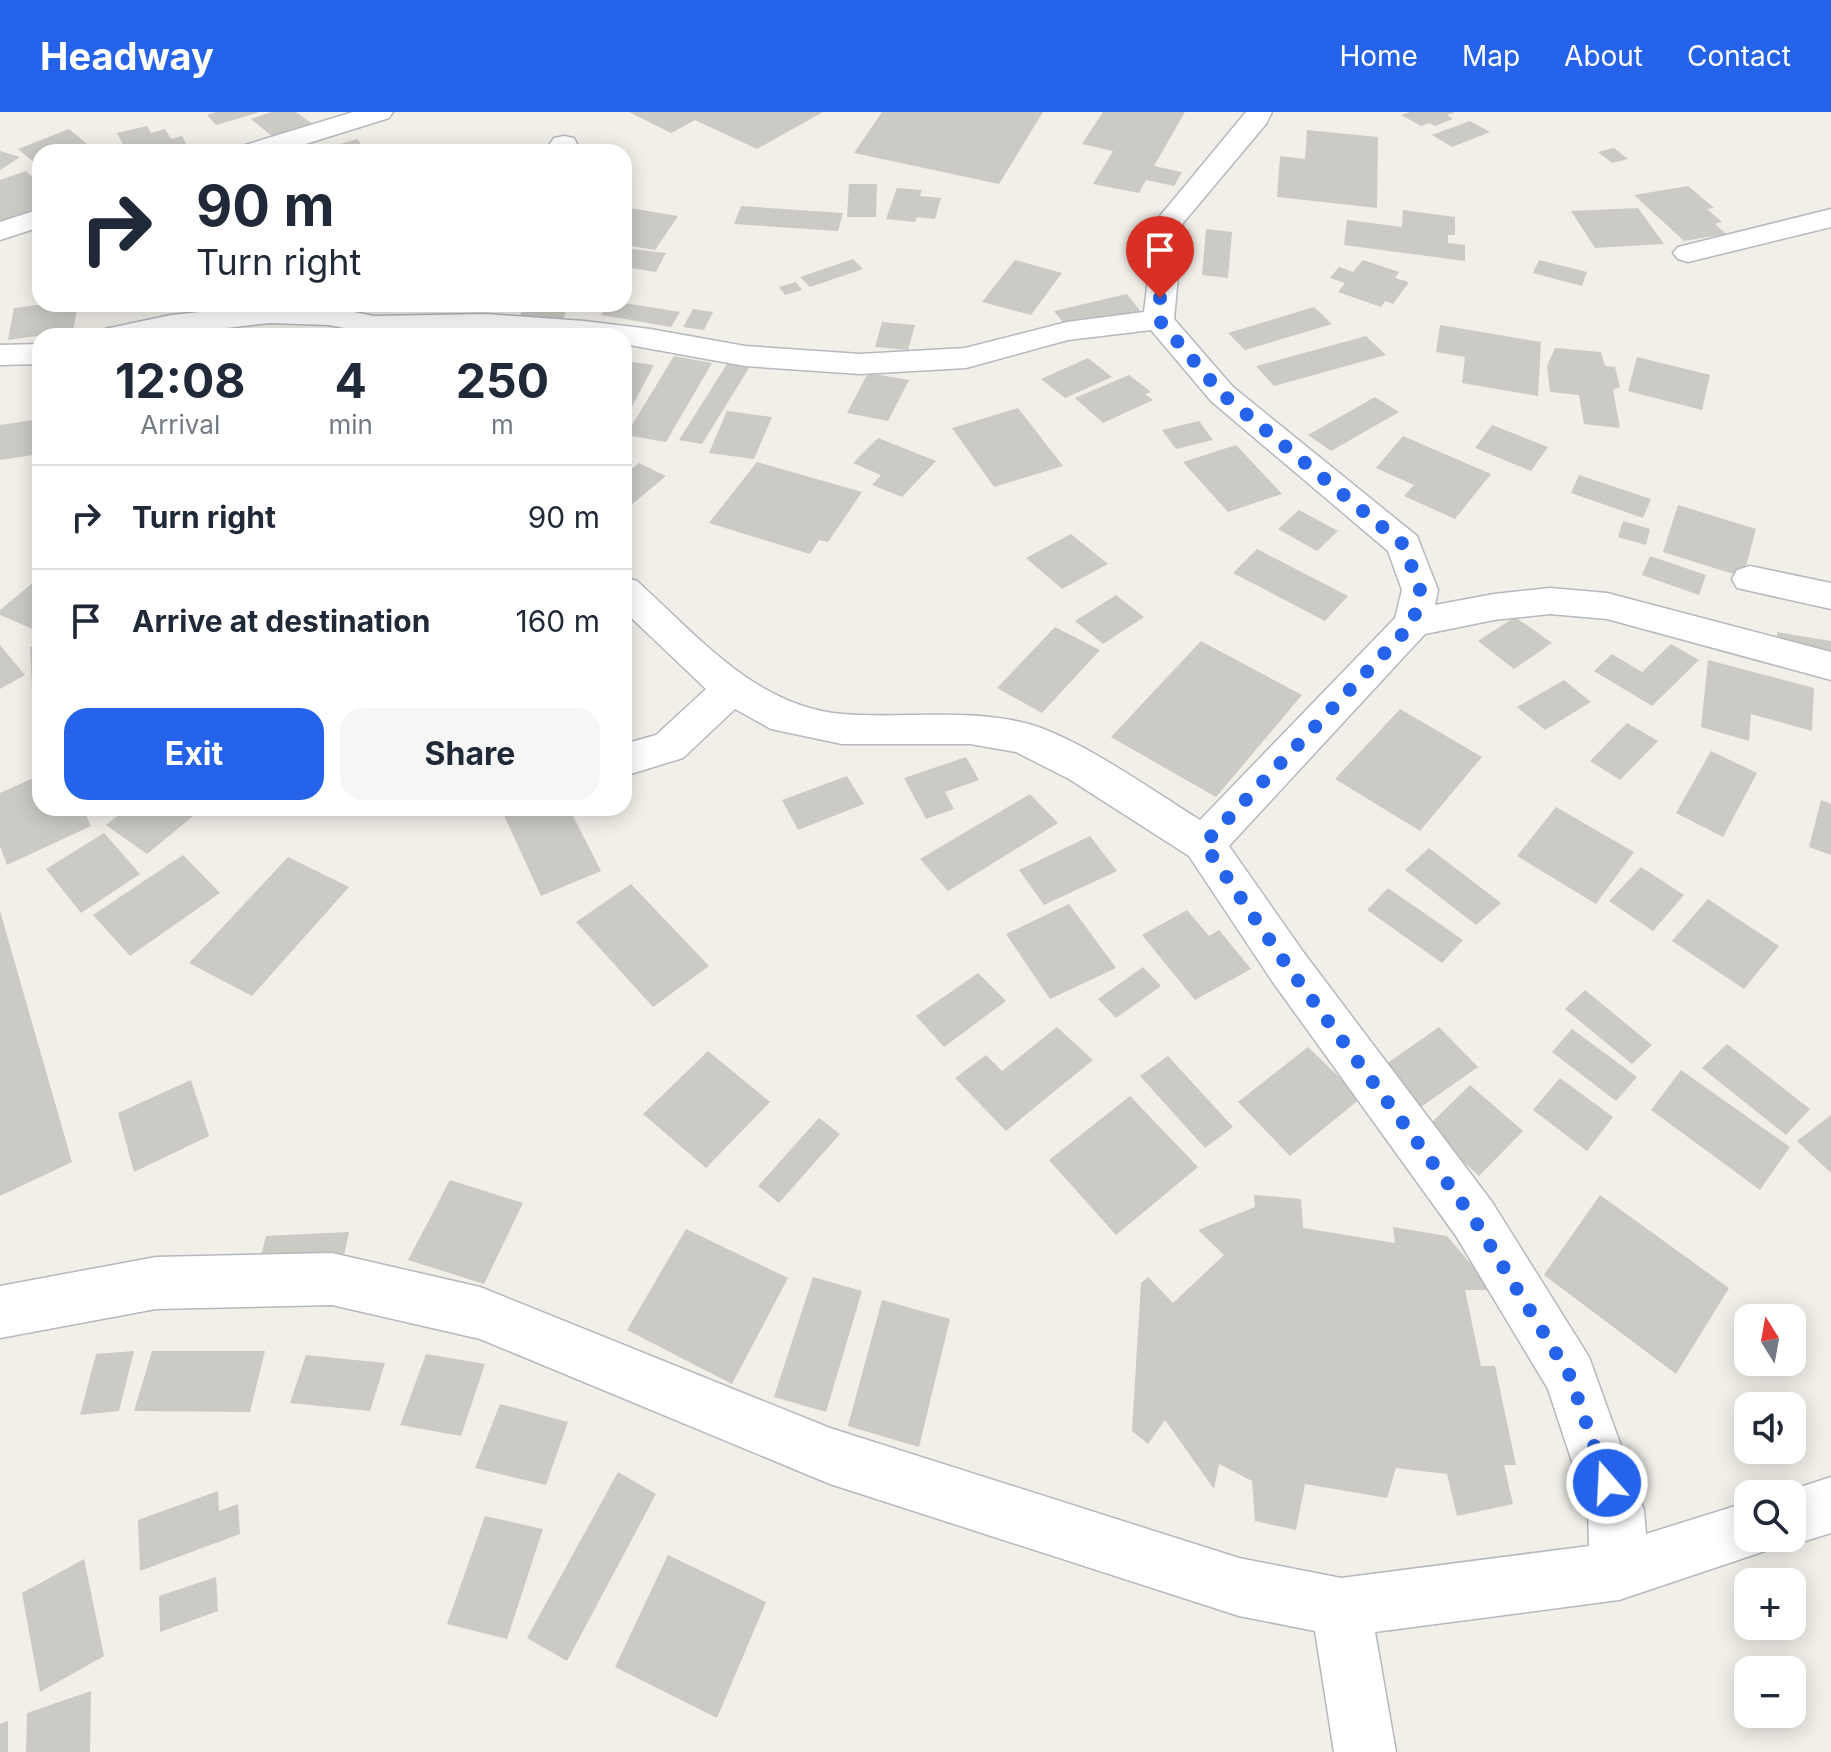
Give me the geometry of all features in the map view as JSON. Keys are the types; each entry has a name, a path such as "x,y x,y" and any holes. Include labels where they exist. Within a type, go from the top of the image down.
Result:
{"street":[{"path":"278,144 380,112"},
{"path":"1204,844 1413,623 1420,590 1404,545 1222,394 1159,320 1169,222 1259,112"},
{"path":"1688,253 1831,218"},
{"path":"0,231 32,221"},
{"path":"153,328 269,314 329,316 374,325 488,321 555,328"},
{"path":"632,336 745,356 860,364 966,358 1067,331 1159,320"},
{"path":"0,355 32,354"},
{"path":"1750,579 1831,596"},
{"path":"632,597 731,689 785,718 842,729 970,729 1024,738 1083,768 1204,844 1288,967 1474,1219 1570,1376 1616,1510 1619,1571"},
{"path":"1413,623 1494,607 1550,601 1607,606 1831,666"},
{"path":"632,758 669,747 731,689"},
{"path":"0,1312 156,1283 332,1279 480,1313 830,1456 1239,1587 1341,1607 1619,1571 1734,1534"},
{"path":"1806,1513 1831,1505"},
{"path":"1341,1607 1365,1752"}],"building":[{"path":"216,112 257,113 216,125 207,115"},
{"path":"271,112 296,112 314,125 277,140 251,119"},
{"path":"629,112 823,112 757,149 695,120 671,133"},
{"path":"882,112 1043,112 999,184 854,153"},
{"path":"1103,112 1185,112 1154,166 1182,172 1174,186 1146,180 1139,193 1093,184 1113,151 1082,144"},
{"path":"1409,112 1455,112 1447,115 1453,119 1435,126 1429,123 1421,126 1401,115"},
{"path":"1470,121 1490,132 1452,147 1432,135"},
{"path":"147,126 151,133 165,129 171,139 182,136 186,144 123,144 117,133"},
{"path":"69,129 87,144 32,144 32,160 18,149"},
{"path":"1307,130 1378,137 1377,208 1277,197 1280,156 1305,159"},
{"path":"357,139 361,144 340,144"},
{"path":"1614,148 1628,159 1612,163 1598,152"},
{"path":"0,151 20,157 0,170"},
{"path":"26,171 32,177 32,212 0,223 0,180"},
{"path":"849,184 877,184 876,217 847,217"},
{"path":"1688,186 1714,208 1707,209 1722,222 1715,224 1726,234 1684,241 1634,195"},
{"path":"897,188 922,190 920,196 941,198 935,219 917,217 915,222 886,219"},
{"path":"741,206 843,213 838,231 734,224"},
{"path":"632,208 678,216 655,250 632,246"},
{"path":"1638,208 1664,244 1595,248 1571,211"},
{"path":"1403,210 1455,217 1455,235 1448,235 1448,243 1465,245 1465,261 1344,245 1347,220 1402,227"},
{"path":"1206,229 1232,232 1228,278 1202,275"},
{"path":"632,249 666,253 656,272 632,268"},
{"path":"853,259 863,269 810,287 800,277"},
{"path":"1015,260 1062,273 1031,315 982,302"},
{"path":"1363,260 1399,272 1395,278 1409,282 1393,304 1385,301 1381,307 1338,292 1345,283 1330,278 1339,267 1353,272"},
{"path":"1539,260 1587,272 1582,286 1533,273"},
{"path":"796,282 802,290 785,295 779,287"},
{"path":"1127,294 1141,312 1068,329 1054,311"},
{"path":"632,304 680,312 671,327 601,315 603,312 632,312"},
{"path":"32,306 32,312 77,312 74,328 32,328 32,337 8,340 14,308"},
{"path":"1314,307 1332,324 1245,350 1228,333"},
{"path":"693,309 713,312 704,330 683,327"},
{"path":"521,312 566,312 563,321 519,322"},
{"path":"882,322 915,325 908,350 875,347"},
{"path":"1440,325 1541,342 1538,396 1462,383 1465,357 1436,352"},
{"path":"1366,336 1386,355 1274,386 1256,366"},
{"path":"1555,348 1601,352 1605,366 1615,367 1620,387 1613,390 1620,428 1584,424 1579,395 1550,392 1547,366"},
{"path":"674,356 712,363 666,442 632,436 632,425"},
{"path":"1637,357 1710,375 1702,410 1628,391"},
{"path":"1088,358 1112,377 1065,398 1041,379"},
{"path":"632,362 654,365 632,406"},
{"path":"727,364 749,368 702,444 679,440"},
{"path":"868,373 909,380 888,421 847,413"},
{"path":"1129,375 1151,392 1145,394 1153,400 1103,423 1075,398"},
{"path":"1375,397 1399,412 1331,451 1308,435"},
{"path":"1018,408 1063,466 994,487 952,428"},
{"path":"727,411 772,417 754,459 709,453"},
{"path":"32,420 32,455 0,460 0,425"},
{"path":"1199,421 1213,440 1176,449 1162,430"},
{"path":"1492,425 1548,447 1531,471 1475,448"},
{"path":"1403,436 1491,474 1455,519 1404,496 1414,485 1376,468"},
{"path":"878,438 936,461 902,497 872,485 881,475 853,463"},
{"path":"1236,445 1282,494 1228,512 1183,462"},
{"path":"757,462 862,492 828,542 819,540 810,554 709,523"},
{"path":"639,463 666,476 632,504 632,469"},
{"path":"1579,475 1651,499 1643,518 1571,493"},
{"path":"1678,505 1756,529 1743,577 1663,552"},
{"path":"1299,510 1338,531 1317,551 1278,529"},
{"path":"1623,521 1650,529 1646,545 1618,537"},
{"path":"1071,534 1108,564 1062,589 1026,558"},
{"path":"1257,549 1348,596 1325,621 1233,573"},
{"path":"1650,556 1706,575 1699,595 1642,575"},
{"path":"32,584 32,629 0,615 0,610"},
{"path":"1116,595 1144,617 1103,644 1075,621"},
{"path":"1515,617 1552,643 1514,669 1478,641"},
{"path":"1055,627 1100,650 1042,713 997,688"},
{"path":"1777,632 1831,641 1831,660 1779,651"},
{"path":"1201,641 1302,695 1216,797 1111,737"},
{"path":"1671,644 1699,660 1652,706 1594,671 1612,654 1642,672"},
{"path":"0,645 25,675 0,689"},
{"path":"32,646 32,690 30,647"},
{"path":"1708,660 1814,688 1812,731 1751,714 1749,741 1701,727"},
{"path":"1564,680 1591,702 1545,730 1517,707"},
{"path":"1400,709 1482,757 1420,831 1335,779"},
{"path":"1627,723 1658,741 1620,780 1590,761"},
{"path":"1711,751 1757,773 1723,837 1676,813"},
{"path":"966,757 979,780 945,792 954,809 926,819 904,778"},
{"path":"847,776 864,804 798,830 782,800"},
{"path":"32,779 32,816 87,816 91,826 7,865 0,846 0,793"},
{"path":"1030,794 1058,823 948,891 920,859"},
{"path":"1821,800 1831,804 1831,855 1809,847"},
{"path":"1556,807 1634,852 1596,904 1517,856"},
{"path":"117,816 193,816 147,854 106,825"},
{"path":"504,816 573,816 601,871 541,896"},
{"path":"104,833 140,874 81,913 46,869"},
{"path":"1090,836 1117,871 1044,905 1019,870"},
{"path":"1429,848 1501,903 1476,925 1405,870"},
{"path":"183,855 220,893 130,956 93,915"},
{"path":"288,857 349,887 252,996 189,963"},
{"path":"1641,867 1684,895 1653,931 1609,901"},
{"path":"631,884 709,966 653,1007 576,922"},
{"path":"1388,888 1463,940 1442,963 1367,910"},
{"path":"1708,899 1779,946 1744,989 1672,941"},
{"path":"1069,904 1116,968 1050,999 1006,934"},
{"path":"1187,910 1209,936 1219,930 1251,969 1195,1000 1142,935"},
{"path":"0,911 72,1162 0,1196"},
{"path":"1143,967 1161,986 1116,1018 1098,999"},
{"path":"978,973 1006,1001 944,1047 916,1016"},
{"path":"1585,990 1652,1045 1632,1064 1565,1009"},
{"path":"1057,1027 1093,1060 1006,1131 955,1078 986,1055 1002,1071"},
{"path":"1439,1027 1478,1067 1418,1109 1379,1069"},
{"path":"1572,1029 1637,1077 1616,1101 1552,1052"},
{"path":"1727,1044 1810,1109 1786,1135 1702,1068"},
{"path":"1308,1047 1361,1098 1290,1156 1238,1102"},
{"path":"708,1051 770,1102 706,1168 643,1114"},
{"path":"1168,1056 1233,1127 1205,1148 1140,1076"},
{"path":"1681,1070 1790,1147 1760,1190 1651,1110"},
{"path":"1560,1078 1613,1117 1587,1151 1533,1110"},
{"path":"191,1080 209,1136 134,1172 118,1113"},
{"path":"1470,1085 1523,1131 1479,1176 1426,1128"},
{"path":"1130,1096 1198,1167 1116,1235 1049,1160"},
{"path":"1831,1115 1831,1173 1797,1141"},
{"path":"819,1118 840,1134 779,1203 758,1186"},
{"path":"450,1180 523,1203 484,1284 408,1260"},
{"path":"1254,1195 1301,1199 1303,1228 1395,1243 1393,1227 1447,1236 1493,1290 1465,1290 1481,1366 1495,1366 1516,1465 1504,1465 1513,1504 1457,1516 1447,1474 1396,1468 1387,1498 1305,1484 1296,1530 1255,1521 1252,1481 1219,1464 1214,1489 1165,1420 1148,1444 1132,1431 1141,1283 1148,1277 1173,1303 1224,1255 1198,1230 1255,1207"},
{"path":"1600,1195 1729,1288 1676,1374 1544,1275"},
{"path":"686,1229 788,1278 732,1384 627,1330"},
{"path":"349,1232 343,1260 259,1263 266,1236"},
{"path":"813,1277 862,1291 826,1412 774,1397"},
{"path":"882,1300 950,1319 919,1447 848,1426"},
{"path":"134,1351 119,1411 80,1415 96,1354"},
{"path":"152,1351 265,1351 250,1412 134,1411"},
{"path":"426,1354 485,1364 461,1436 400,1425"},
{"path":"306,1355 385,1363 370,1411 290,1403"},
{"path":"500,1404 568,1422 546,1485 475,1468"},
{"path":"618,1472 656,1494 567,1661 527,1638"},
{"path":"218,1491 219,1511 238,1504 240,1534 140,1571 138,1520"},
{"path":"485,1516 543,1529 507,1639 447,1624"},
{"path":"668,1555 766,1602 717,1718 615,1667"},
{"path":"84,1559 104,1656 40,1692 22,1593"},
{"path":"216,1577 218,1611 160,1632 159,1596"},
{"path":"91,1691 90,1752 26,1752 27,1713"},
{"path":"8,1721 8,1752 0,1752 0,1724"}],"route":[{"path":"1160,298 1159,320 1222,394 1404,545 1420,590 1413,623 1204,844 1288,967 1474,1219 1570,1376 1607,1483"}]}
